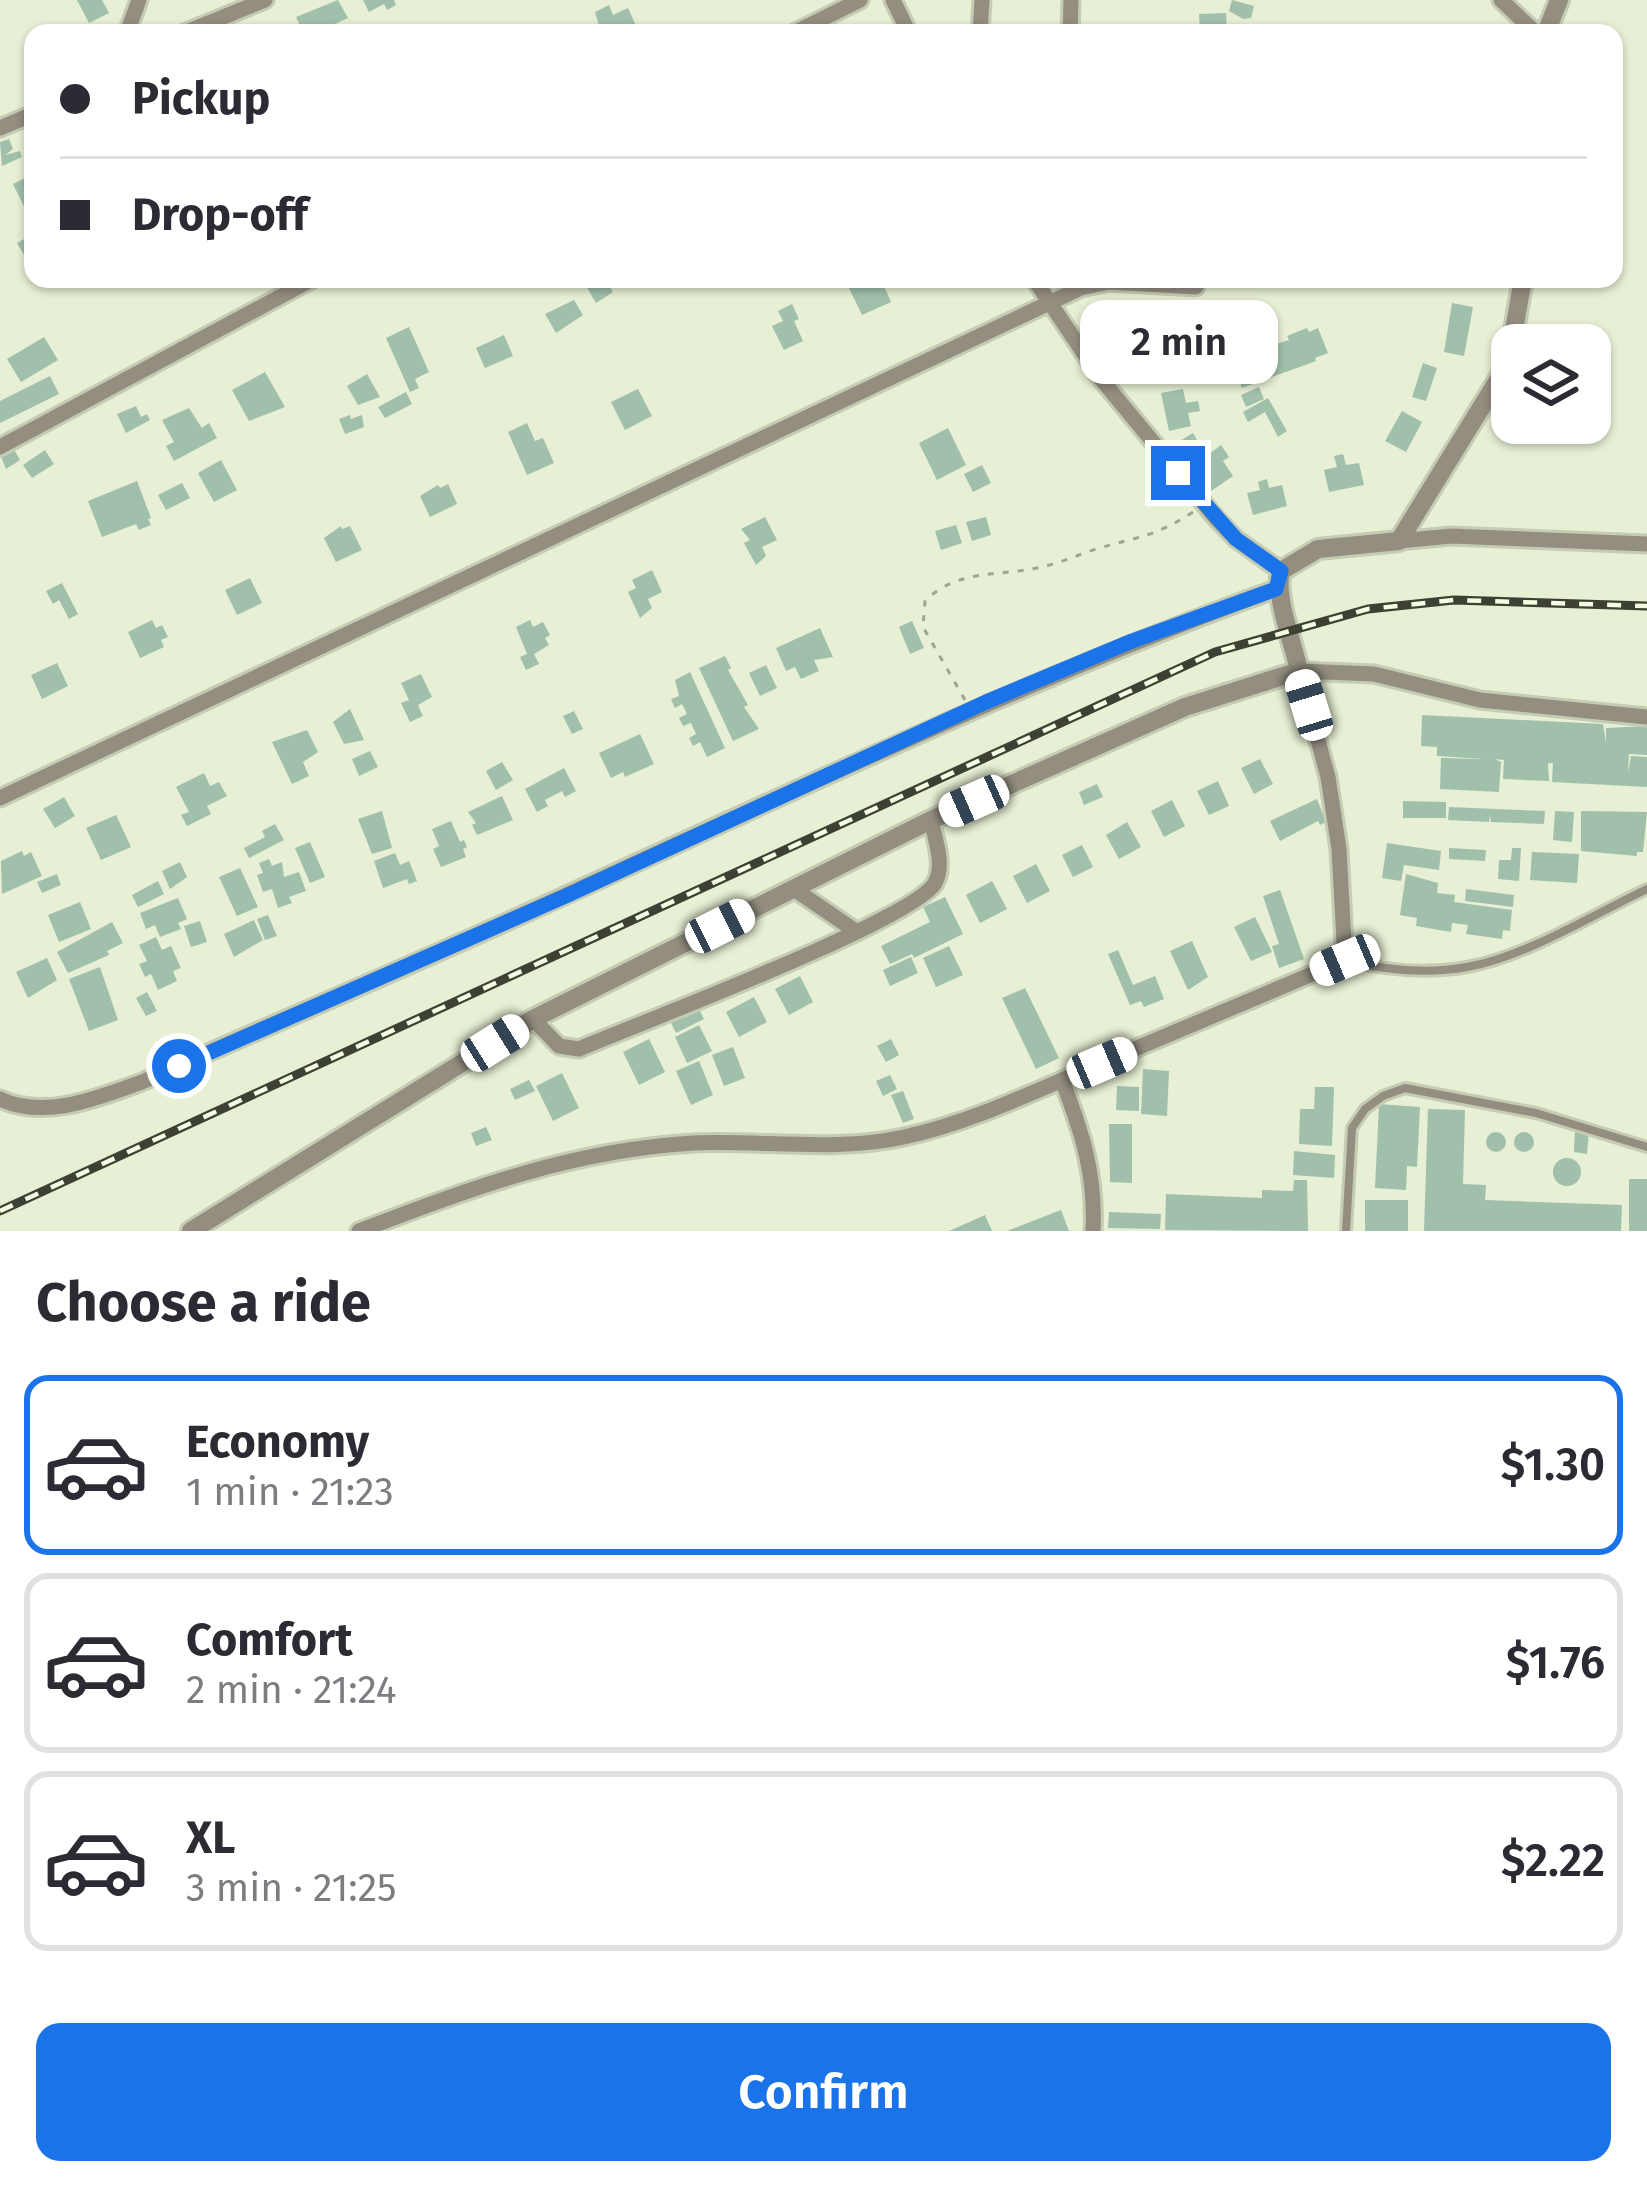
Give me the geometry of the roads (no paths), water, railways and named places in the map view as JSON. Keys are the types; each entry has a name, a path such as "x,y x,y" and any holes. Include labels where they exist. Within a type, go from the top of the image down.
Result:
{"street":[{"path":"206,24 265,0"},
{"path":"812,24 860,0"},
{"path":"1501,0 1526,24"},
{"path":"0,447 296,288"},
{"path":"359,1231 552,1162 696,1143 898,1138 1008,1103 1345,960 1339,849 1328,777 1279,580 1204,504 1101,379 1039,288"},
{"path":"0,798 1082,288"},
{"path":"1399,541 1508,364 1521,288"},
{"path":"0,1099 49,1107 86,1102 142,1082 568,895 970,709 1279,580 1318,549 1451,536 1647,544"},
{"path":"191,1231 533,1019 931,820 1185,706 1299,671 1374,674 1480,700 1647,718"},
{"path":"533,1019 560,1046 579,1049 857,932 914,903 934,886 940,869 931,820"},
{"path":"794,889 857,932"},
{"path":"1062,1080 1094,1178 1093,1231"}],"lane":[{"path":"1345,960 1390,969 1469,967 1522,948 1647,889"},
{"path":"1346,1231 1352,1128 1365,1109 1405,1088 1535,1113 1647,1147"}],"railway":[{"path":"0,1211 1215,652 1368,609 1454,600 1647,606"}]}
